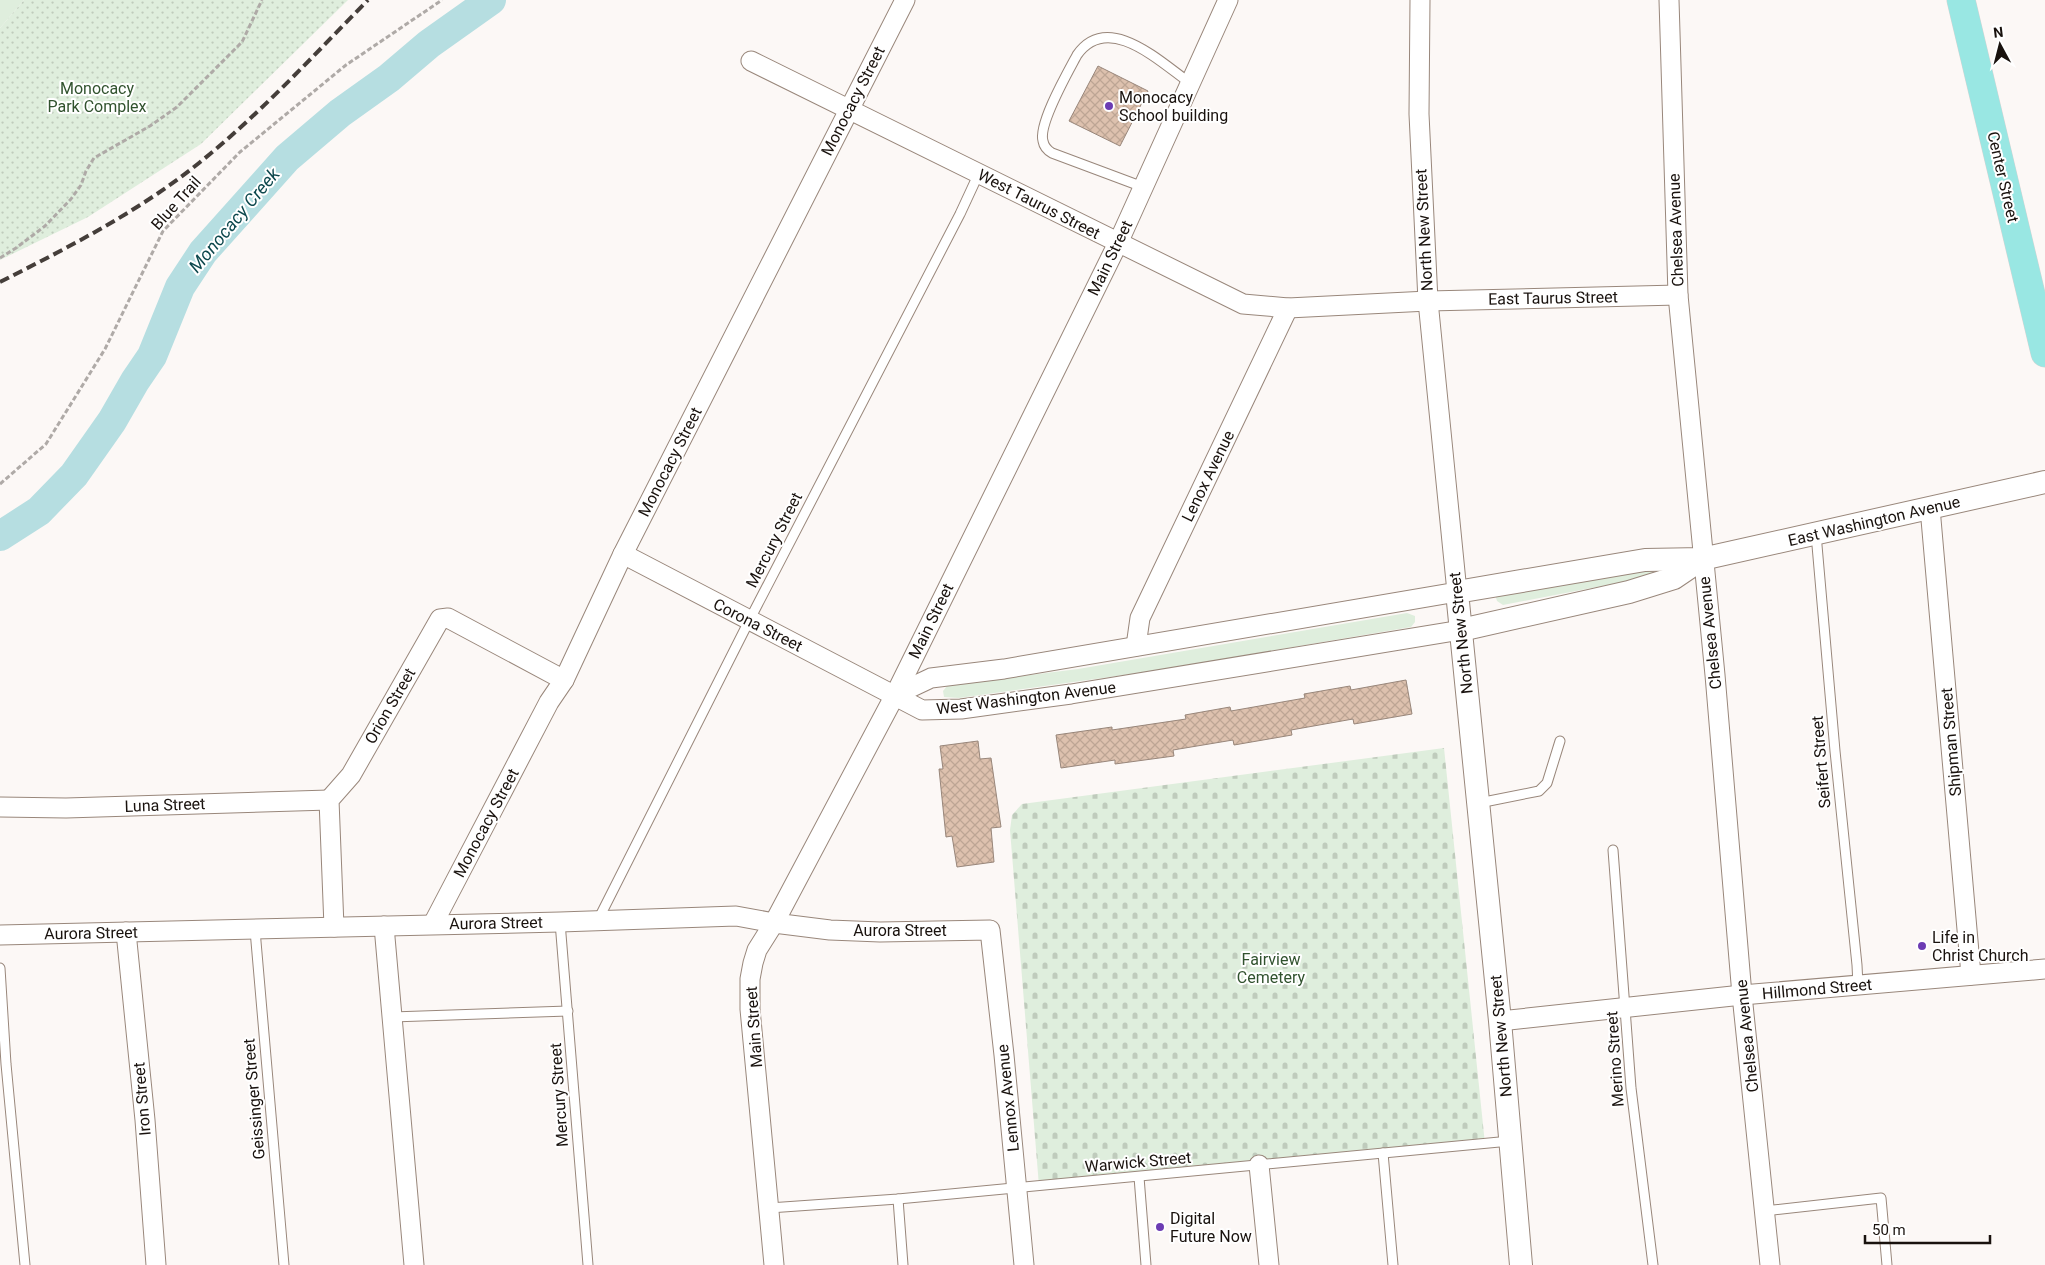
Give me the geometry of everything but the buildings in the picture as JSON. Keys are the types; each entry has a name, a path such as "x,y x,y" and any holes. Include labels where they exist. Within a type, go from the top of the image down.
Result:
{"main road":[{"name":"Center Street","path":"1961,0 2042,323 2045,353"}],"street":[{"name":"Monocacy Street","path":"433,924 549,702 564,680 623,554 906,0"},
{"name":"Main Street","path":"774,1265 750,1009 750,979 757,950 774,923 894,695 1118,243 1228,0"},
{"name":"North New Street","path":"1420,0 1419,114 1428,301 1500,1021 1521,1265"},
{"name":"Chelsea Avenue","path":"1669,0 1678,295 1716,694 1742,995 1770,1265"},
{"name":"West Taurus Street","path":"751,61 1243,304 1288,308 1428,301"},
{"name":"East Taurus Street","path":"1428,301 1678,295"},
{"name":"Lenox Avenue","path":"1136,646 1140,618 1288,308"},
{"name":"East Washington Avenue","path":"1457,592 1645,560 1702,559 2045,482"},
{"name":"Shipman Street","path":"1930,508 1971,975"},
{"name":"Corona Street","path":"623,554 894,695"},
{"name":"East Washington Avenue","path":"1461,630 1629,592 1674,578 1702,559"},
{"name":"West Washington Avenue","path":"894,695 931,678 1004,668 1457,592"},
{"name":"Orion Street","path":"329,800 352,774 440,619 448,618 564,680"},
{"name":"West Washington Avenue","path":"894,695 922,710 961,709 1081,693 1461,630"},
{"name":"Luna Street","path":"0,808 66,808 329,800"},
{"path":"329,800 334,927"},
{"name":"Aurora Street","path":"0,935 255,930 736,916 830,930 880,932 990,930"},
{"path":"384,926 414,1265"},
{"name":"Lennox Avenue","path":"990,930 1024,1265"},
{"name":"Iron Street","path":"126,932 145,1120 156,1265"},
{"name":"Hillmond Street","path":"1500,1021 1626,1009 1742,995 2045,969"},
{"path":"1259,1165 1268,1265"}],"lane":[{"path":"1143,187 1052,153 1046,149 1042,137 1046,120 1083,45 1102,37 1112,36 1122,39 1146,52 1190,83"},
{"name":"Mercury Street","path":"598,921 749,621 956,223 978,173"},
{"name":"Seifert Street","path":"1816,534 1835,751 1858,965 1858,986"},
{"path":"1478,803 1539,791 1547,783 1560,740"},
{"name":"Merino Street","path":"1612,850 1626,1009 1628,1054 1653,1265"},
{"name":"Mercury Street","path":"560,922 588,1265"},
{"name":"Geissinger Street","path":"255,930 284,1265"},
{"path":"0,968 6,1064 25,1265"},
{"path":"392,1017 568,1011"},
{"name":"Warwick Street","path":"769,1208 898,1199 1510,1141"},
{"path":"1383,1153 1393,1265"},
{"path":"1139,1177 1146,1265"},
{"path":"1764,1211 1881,1198 1887,1265"},
{"path":"898,1199 903,1265"}],"path":[{"path":"0,258 45,226 81,185 86,171 94,158 150,126 177,107 242,42 262,0"},
{"name":"Blue Trail","path":"0,484 46,444 105,350 163,231 240,152 346,65 442,0"}],"green space":[{"path":"0,0 24,0 0,28"},
{"name":"Monocacy Park Complex","path":"24,0 348,0 201,144 88,217 0,260 0,28"},
{"path":"1663,567 1659,575 1503,605 1497,601 1495,594"},
{"path":"1407,613 1415,616 1415,622 1411,627 1153,671 959,698 944,697 943,691 947,686 957,684 1078,669"},
{"name":"Fairview Cemetery","path":"1444,748 1485,1144 1039,1186 1010,830 1012,815 1022,804"}],"waterway":[{"name":"Monocacy Creek","path":"0,536 39,511 74,475 112,421 152,356 180,287 203,252 287,158 340,113 389,78 429,44 491,0"}],"railway":[{"path":"0,282 102,228 176,181 222,144 265,105 368,0"}],"place":[{"name":"Monocacy School building","path":"1109,106"},
{"name":"Life in Christ Church","path":"1922,946"},
{"name":"Digital Future Now","path":"1160,1227"}]}
